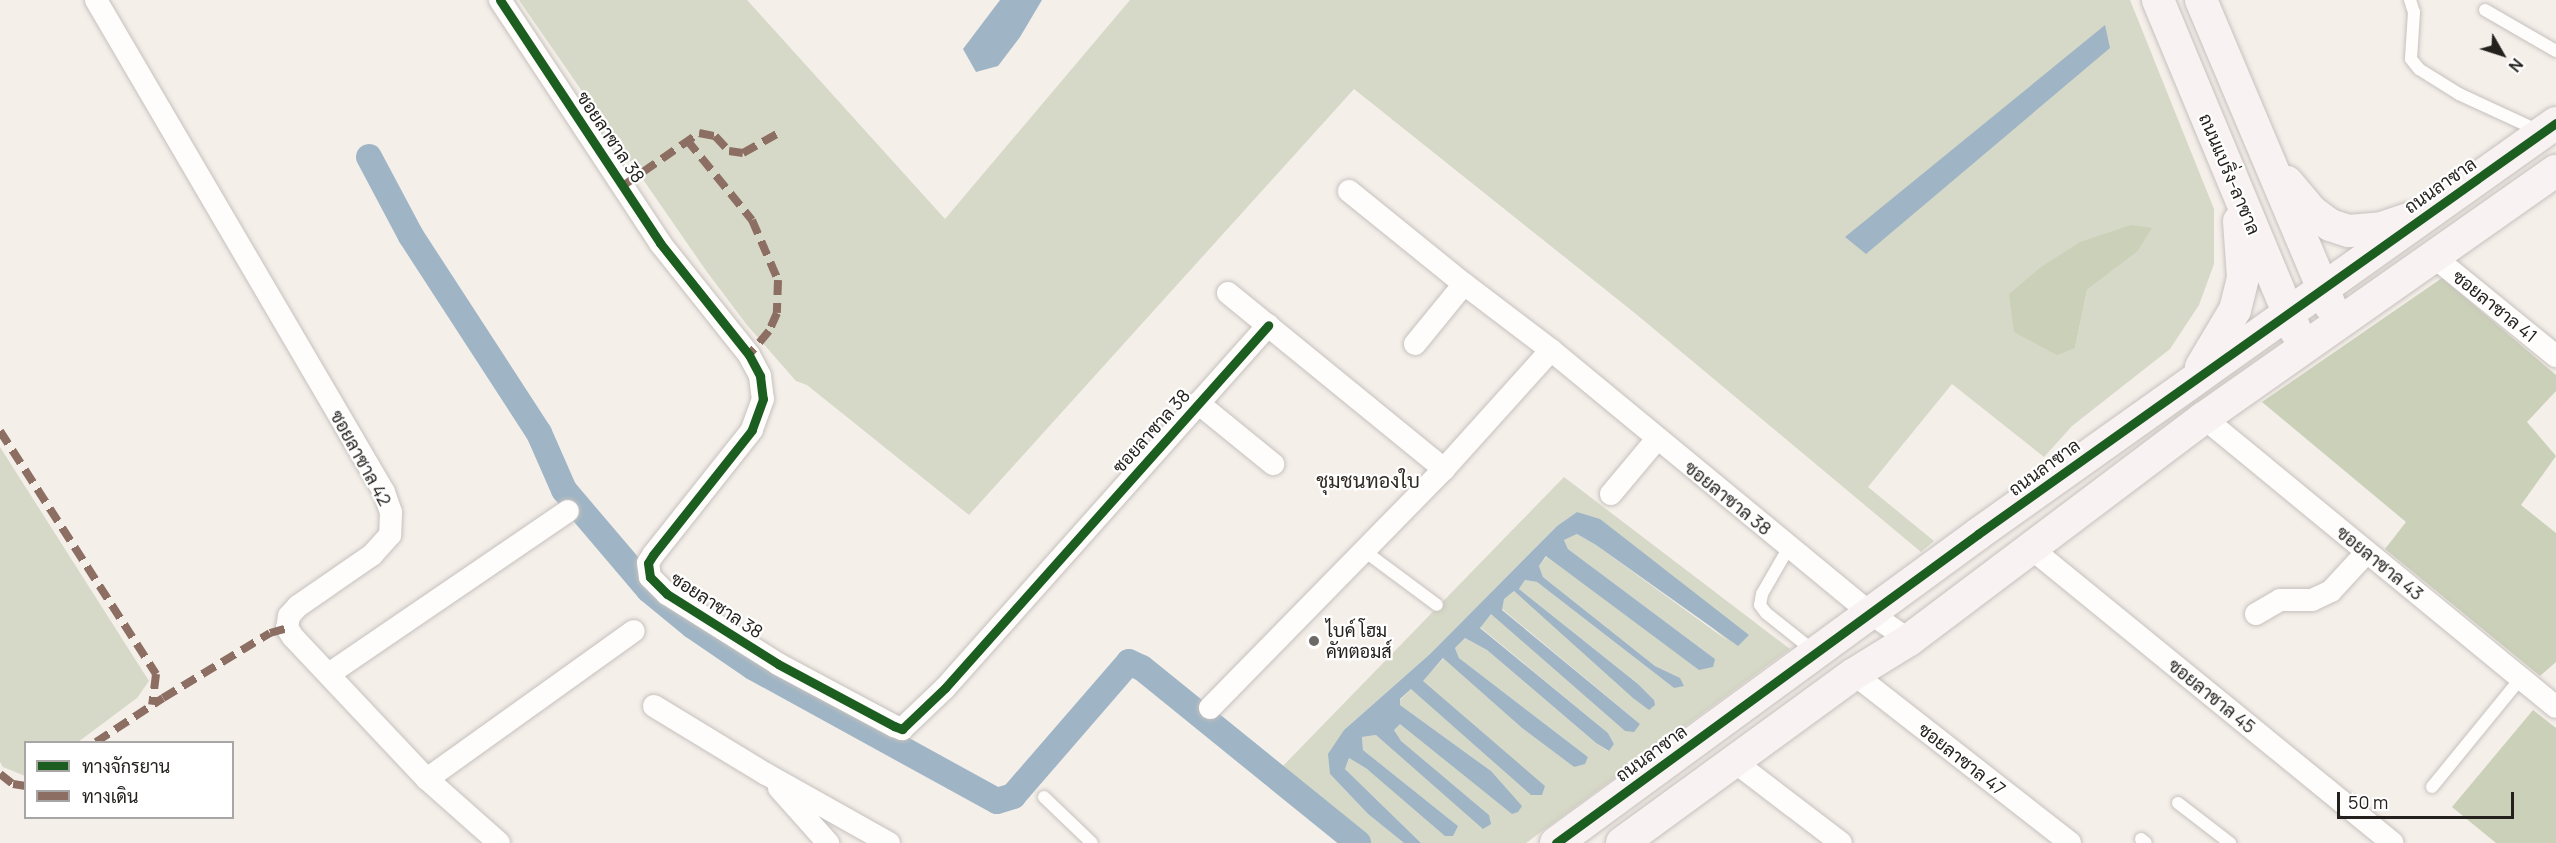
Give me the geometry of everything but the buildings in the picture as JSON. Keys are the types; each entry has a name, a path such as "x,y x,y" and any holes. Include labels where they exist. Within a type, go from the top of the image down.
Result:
{"street":[{"name":"ซอยลาซาล 42","path":"96,0 372,472 391,512 390,535 372,555 298,606 289,616 287,628 292,637 427,779 499,843"},
{"name":"ซอยลาซาล 38","path":"500,0 660,243 749,356 760,376 763,399 752,430 648,563 650,577 667,594 778,664 902,729 945,688 1268,325"},
{"name":"ถนนแบริ่ง-ลาซาล","path":"2158,0 2304,348"},
{"path":"2201,0 2338,324"},
{"name":"ถนนลาซาล","path":"1556,843 1978,534 2549,128"},
{"path":"2256,130 2273,164 2293,190 2311,211 2330,225 2349,231 2382,228 2416,217 2451,197"},
{"path":"2162,402 2200,368 2235,310 2243,277 2242,244 2238,211 2225,163"},
{"path":"1622,843 1854,674 1910,640 2204,418 2556,171"},
{"name":"ซอยลาซาล 38","path":"1349,191 1464,284 1551,350 1870,613 1910,640"},
{"name":"ซอยลาซาล 41","path":"2434,257 2556,356"},
{"path":"1415,344 1464,284"},
{"path":"1228,293 1444,469"},
{"path":"1210,708 1444,469 1551,350"},
{"path":"1198,403 1273,464"},
{"name":"ซอยลาซาล 43","path":"2204,418 2556,707"},
{"path":"1611,494 1657,439"},
{"path":"329,674 568,511"},
{"path":"1978,534 2019,557"},
{"path":"2256,614 2280,600 2312,600 2331,591 2367,552"},
{"name":"ซอยลาซาล 45","path":"2019,557 2392,843"},
{"path":"427,779 634,631"},
{"name":"ซอยลาซาล 47","path":"1854,674 2070,843"},
{"path":"654,706 766,774 889,843"},
{"path":"1736,762 1841,843"},
{"path":"766,774 828,843"}],"lane":[{"path":"2410,0 2414,12 2411,59 2419,69 2459,94 2549,128"},
{"path":"2485,10 2556,51"},
{"path":"1789,547 1762,594 1760,605 1766,613 1815,653"},
{"path":"1363,550 1437,605"},
{"path":"2433,787 2521,678"},
{"path":"1044,797 1092,843"},
{"path":"2178,803 2230,843"}],"green space":[{"path":"519,0 747,0 945,219 1130,0 2130,0 2214,209 2214,264 2199,305 2170,349 2072,426 2044,457 1952,384 1868,487 1934,541 1921,552 1636,314 1354,89 969,515 807,385 796,381 747,325 707,272","holes":["2080,242 2137,252 2087,290 2075,348"]},
{"path":"2131,225 2152,228 2137,252 2087,290 2075,348 2057,355 2014,332 2009,294 2041,267 2080,242"},
{"path":"2442,278 2556,375 2556,391 2527,422 2556,456 2521,505 2556,533 2556,662 2540,676 2385,549 2406,522 2262,402"},
{"path":"0,447 149,681 137,698 79,741 24,741 24,776 3,767 0,762"},
{"path":"1564,477 1790,649 1526,843 1421,843 1345,769 1349,758 1458,826 1363,750 1362,737 1376,735 1489,815 1400,741 1394,730 1400,723 1491,771 1400,705 1400,700 1411,689 1432,706 1422,681 1444,658 1522,728 1574,767 1588,757 1459,658 1455,648 1465,638 1487,650 1596,743 1608,751 1614,744 1608,733 1480,627 1491,613 1625,731 1640,724 1502,609 1503,599 1514,591 1654,700 1638,684 1519,589 1525,580 1537,582 1674,688 1679,678 1655,666 1543,577 1539,566 1547,556 1715,659 1568,549 1564,540 1577,534 1596,545 1728,641 1577,512 1557,526 1430,654 1344,730 1330,774 1368,814 1404,843 1369,843 1280,769"},
{"path":"2533,710 2556,728 2556,843 2496,843 2452,807"}],"water":[{"path":"1000,0 1042,0 1020,37 998,66 976,72 963,49"},
{"path":"2105,25 2110,48 1866,254 1845,237"},
{"path":"1577,512 1600,519 1749,635 1738,646 1596,545 1577,534 1564,540 1568,549 1715,659 1713,667 1699,670 1546,556 1539,566 1543,577 1655,666 1680,678 1684,686 1674,688 1537,582 1525,580 1519,589 1638,684 1654,700 1655,705 1649,710 1633,698 1514,591 1504,599 1502,610 1640,724 1634,732 1625,731 1491,614 1480,628 1608,733 1614,744 1609,751 1596,743 1487,650 1465,638 1455,648 1459,658 1588,757 1585,764 1574,767 1522,728 1443,658 1423,681 1545,786 1542,795 1531,795 1411,689 1400,699 1400,705 1491,771 1522,806 1518,812 1512,814 1400,724 1394,730 1401,741 1489,815 1491,824 1483,829 1376,735 1362,737 1363,750 1458,826 1453,836 1445,836 1367,769 1349,758 1345,769 1421,843 1404,843 1368,814 1330,774 1328,754 1344,730 1430,654 1557,526"}],"waterway":[{"path":"369,157 411,236 539,433 564,490 649,590 693,626 753,667 997,801 1013,796 1129,662 1142,668 1358,843"}],"marked path":[{"path":"624,185 699,133 715,136 729,151 743,153 782,131"},
{"path":"687,140 752,220 778,280 777,313 769,331 749,355"},
{"path":"0,431 156,674 152,705"},
{"path":"98,741 270,633 287,628"},
{"path":"0,774 13,784 24,786"}],"cycle path":[{"path":"500,0 660,243 749,355 760,376 763,399 752,430 653,555 648,563 650,577 667,594 778,664 894,726 902,729 945,688 1268,325"},
{"path":"1556,843 1978,534 2556,123"}],"place":[{"name":"ไบค์ โฮม คัทตอมส์","path":"1314,641"}],"district":[{"name":"ชุมชนทองใบ","path":"1368,480"}]}
